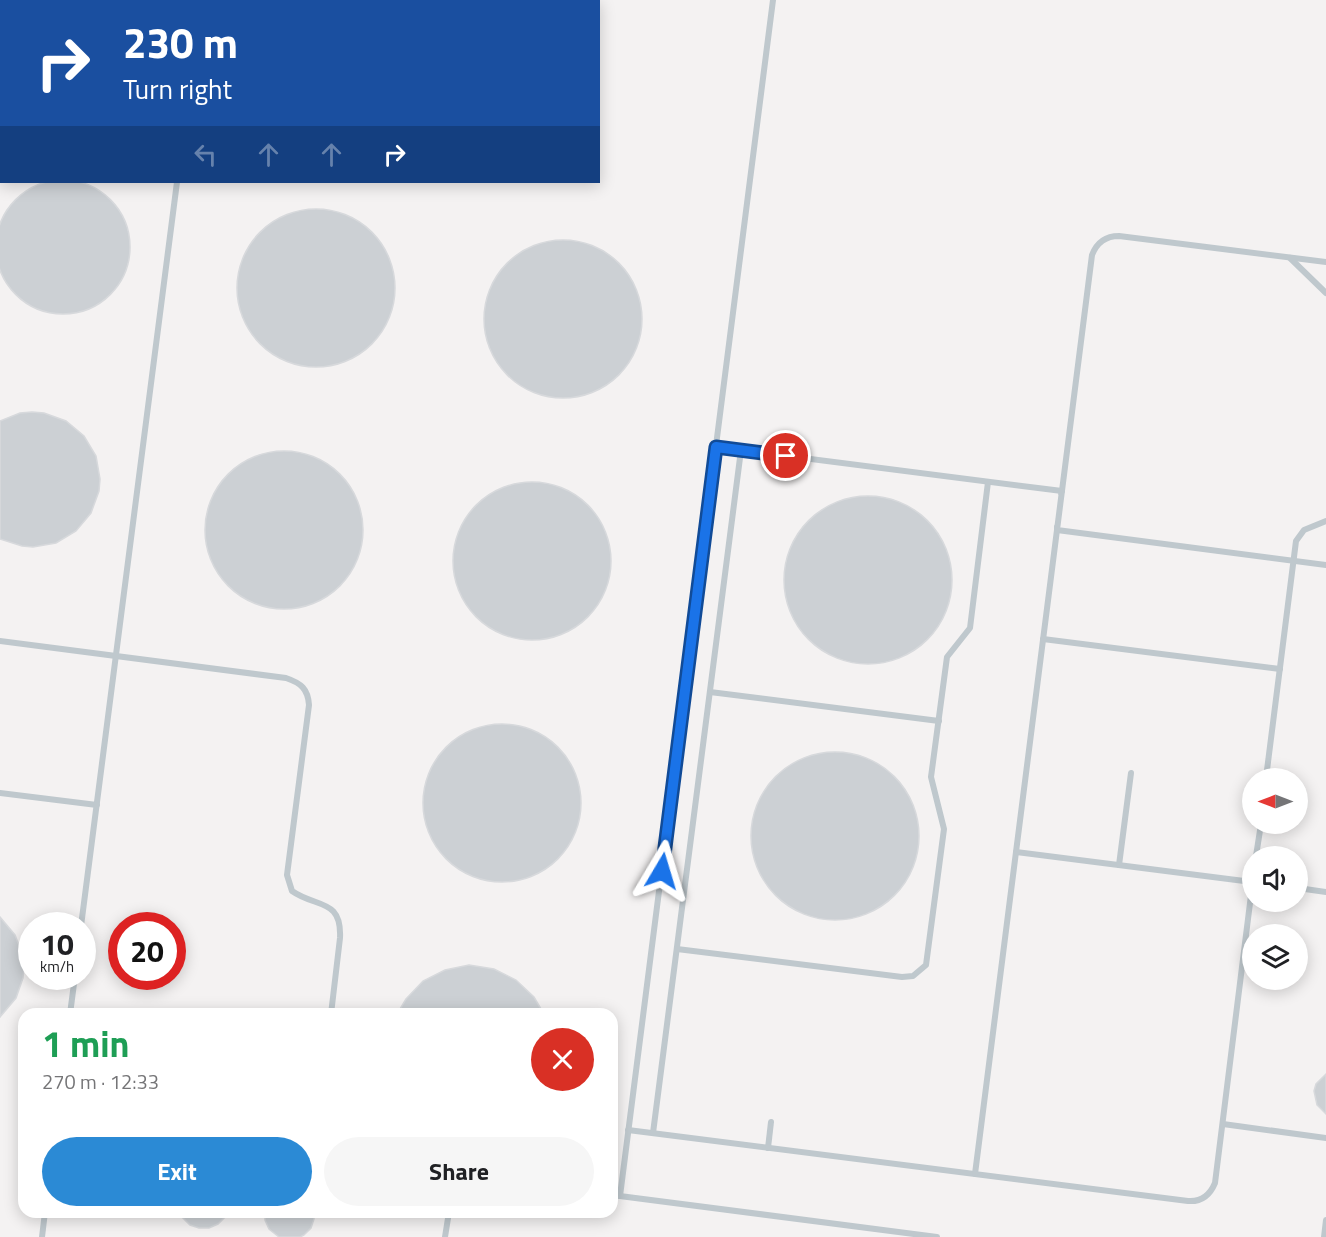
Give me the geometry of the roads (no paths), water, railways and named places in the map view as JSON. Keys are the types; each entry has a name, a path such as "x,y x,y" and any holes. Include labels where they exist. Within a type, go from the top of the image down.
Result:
{"lane":[{"path":"773,0 620,1196 937,1237"},
{"path":"83,912 177,183"},
{"path":"975,1174 1094,249 1107,237 1119,236 1326,262"},
{"path":"1289,257 1326,293"},
{"path":"716,447 1062,491 1057,531 1326,565"},
{"path":"653,1133 741,450"},
{"path":"677,949 902,977 913,976 922,970 928,960 944,829 932,777 947,657 970,628 988,482"},
{"path":"1267,768 1296,541 1301,533 1326,521"},
{"path":"1043,639 1280,669"},
{"path":"0,641 286,678 303,687 308,694 309,705 287,875 292,891 310,901 329,906 337,915 341,926 332,1008"},
{"path":"710,692 939,721"},
{"path":"1119,865 1131,773"},
{"path":"0,793 97,805"},
{"path":"1016,852 1242,881"},
{"path":"1308,889 1326,892"},
{"path":"628,1130 1194,1201 1205,1197 1213,1188 1249,912"},
{"path":"71,1008 73,990"},
{"path":"768,1148 771,1122"},
{"path":"1223,1124 1326,1138"},
{"path":"42,1237 44,1218"},
{"path":"446,1237 448,1218"},
{"path":"1324,1237 1326,1220"}]}
